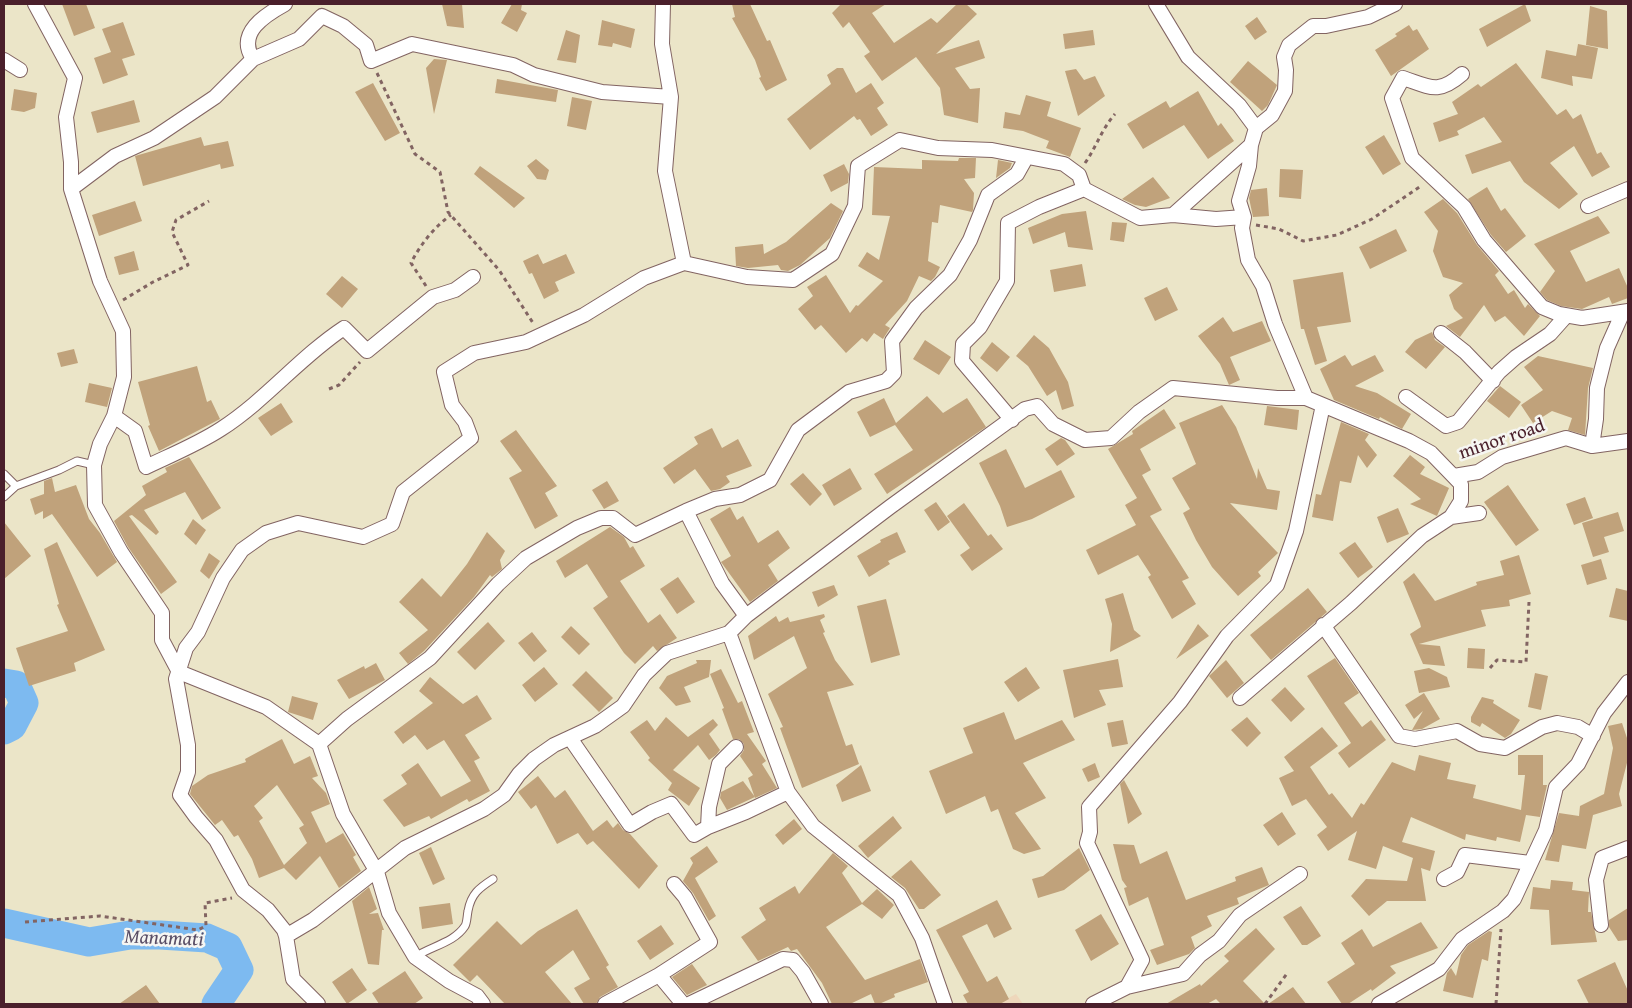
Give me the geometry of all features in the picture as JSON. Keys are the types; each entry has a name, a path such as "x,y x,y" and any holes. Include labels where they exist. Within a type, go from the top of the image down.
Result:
{"street":[{"path":"35,4 75,78 66,117 71,162 71,189 100,281 122,331 124,377 114,416 100,444 94,465 95,506 116,544 162,613 162,640 179,672 266,707 319,744 343,814 377,872 389,913 415,957 449,981 477,996 483,1004"},
{"path":"253,59 249,53 248,40 253,27 264,16 285,4"},
{"path":"663,4 662,44 671,97 665,171 684,263"},
{"path":"1156,4 1188,57 1239,105 1256,128"},
{"path":"1306,398 1275,324 1263,286 1248,260 1239,200 1249,166 1251,145 1256,128 1272,115 1285,91 1286,70 1284,57 1289,46 1312,26 1368,17 1395,4"},
{"path":"71,189 115,156 154,138 215,97 253,59 299,40 322,16 343,26 366,45 371,61 412,44 513,64 534,76 602,92 671,97"},
{"path":"4,60 20,70"},
{"path":"1462,74 1452,83 1434,89 1403,78 1392,98 1412,158 1464,207 1484,240 1542,307 1566,316 1582,318 1626,312"},
{"path":"318,1004 292,979 284,930 268,910 243,890 234,869 216,840 196,818 180,795 188,772 188,745 176,679 186,648 198,632 223,578 242,550 266,533 298,523 363,537 392,524 403,492 471,438 466,422 452,405 444,372 474,353 526,342 584,315 644,278 684,263 747,277 793,280 832,254 855,206 858,166 900,140 938,148 992,150 1064,164 1077,174 1084,189 1140,218 1173,215 1243,223"},
{"path":"1173,215 1251,145"},
{"path":"319,744 347,720 430,658 498,584 526,558 577,528 601,518 613,518 635,535 715,499 740,495 770,480 798,430 849,392 886,381 894,373 892,341 916,308 950,275 970,240 988,195 1017,174 1026,158"},
{"path":"1012,420 962,361 963,344 980,327 1007,281 1008,223 1038,207 1084,189"},
{"path":"1588,206 1628,189"},
{"path":"114,416 136,431 146,467 220,430 283,381 323,342 344,328 368,352 433,297 455,290 473,277"},
{"name":"minor road","path":"1454,476 1478,472 1502,457 1566,438 1592,446 1596,419 1597,388 1607,348 1626,312"},
{"path":"1406,397 1446,426 1453,425 1458,422 1492,381 1516,357 1550,334 1566,316"},
{"path":"1441,333 1465,352 1492,381"},
{"path":"286,936 313,920 377,872 405,848 484,809 504,795 519,774 534,759 554,745 595,726 623,706 644,676 667,653 729,633 746,616 890,507 1025,409 1037,406 1053,424 1085,440 1110,438 1139,412 1173,388 1237,392 1276,398 1306,398 1409,441 1431,453 1461,484 1461,501 1451,517 1422,536 1351,603 1240,698"},
{"path":"1127,987 1142,960 1087,843 1090,832 1089,807 1180,702 1227,636 1277,585 1296,531 1323,405"},
{"path":"686,511 722,583 746,616"},
{"path":"1451,517 1479,513"},
{"path":"1323,625 1399,736 1415,739 1457,731 1480,744 1505,748 1542,727 1557,723 1578,727 1593,736"},
{"path":"729,633 788,792 813,826 899,895 922,938 945,1004"},
{"path":"1379,1004 1439,968 1462,939 1503,911 1514,900 1546,830 1556,787 1578,764 1604,712 1628,682"},
{"path":"570,738 630,825 670,804 694,835 788,792"},
{"path":"708,828 709,807 718,764 736,748"},
{"path":"1601,925 1596,880 1602,858 1628,848"},
{"path":"1444,879 1458,872 1465,855 1530,863"},
{"path":"1093,1004 1127,987 1183,974 1200,955 1219,941 1240,914 1300,874"},
{"path":"605,1004 659,975 710,942 685,897 674,884"},
{"path":"689,1004 783,959 793,960 804,972 821,1004"},
{"path":"659,975 683,1004"}],"lane":[{"path":"4,497 16,486 59,470 77,461 94,465"},
{"path":"4,474 16,486"},
{"path":"415,957 429,948 454,938 466,925 470,900 478,889 493,879"}],"path":[{"path":"371,61 415,154 440,172 448,212 499,270 519,298 535,327 526,342"},
{"path":"1077,174 1094,148 1102,129 1115,114"},
{"path":"1243,223 1279,229 1303,241 1338,235 1372,219 1432,178"},
{"path":"112,307 153,282 180,271 188,265 172,232 176,220 208,201"},
{"path":"433,297 411,263 420,247 431,236 440,222 452,215"},
{"path":"330,389 339,385 368,352"},
{"path":"1490,668 1498,660 1526,662 1530,602"},
{"path":"25,922 100,916 198,930 206,926 205,903 231,900 235,893 243,890"},
{"path":"1496,1004 1503,911"},
{"path":"1265,1004 1288,972"}],"shaded area":[{"path":"1016,994 1023,1004 997,1004"}],"building":[{"path":"62,4 86,4 95,28 74,36"},
{"path":"442,4 462,4 464,28 447,26"},
{"path":"512,4 522,4 521,10 527,13 517,32 501,23"},
{"path":"732,4 750,4 767,41 770,40 787,80 766,91 759,78 761,77 755,60 732,18 735,17"},
{"path":"841,4 886,4 872,13 894,43 931,18 937,23 957,4 966,4 977,14 936,54 979,40 985,58 955,68 970,89 980,88 978,123 944,115 940,88 916,57 882,81 864,56 870,52 849,22 843,28 832,13"},
{"path":"1525,4 1531,21 1487,47 1479,29"},
{"path":"1590,6 1607,11 1608,49 1586,45"},
{"path":"1257,17 1267,32 1255,40 1245,26"},
{"path":"602,20 635,29 631,48 613,43 612,47 598,45"},
{"path":"123,22 135,55 122,59 128,75 103,84 94,58 111,52 102,29"},
{"path":"1409,25 1413,31 1417,29 1429,49 1391,76 1375,50 1397,36 1395,34"},
{"path":"566,30 580,35 576,63 557,60"},
{"path":"1093,30 1095,45 1065,49 1063,34"},
{"path":"1578,44 1598,48 1592,79 1572,76 1573,86 1541,78 1546,50 1576,56"},
{"path":"434,59 447,60 434,114 426,68"},
{"path":"1248,61 1277,85 1268,105 1262,111 1230,82"},
{"path":"1516,63 1557,115 1566,109 1573,119 1581,114 1597,154 1601,152 1610,167 1592,177 1574,146 1550,163 1578,194 1559,209 1524,182 1510,161 1472,174 1465,155 1502,142 1484,117 1457,131 1459,135 1439,142 1433,123 1458,114 1452,102 1478,84 1481,87"},
{"path":"837,68 843,68 856,93 871,83 884,103 877,108 888,125 871,136 860,119 857,120 854,116 810,150 787,119 831,84 827,75"},
{"path":"1076,69 1084,80 1095,76 1105,96 1078,116 1065,71"},
{"path":"497,79 558,90 556,102 495,93"},
{"path":"373,83 400,133 385,141 355,92"},
{"path":"14,89 37,93 35,108 24,112 11,110"},
{"path":"1198,91 1218,126 1221,123 1234,141 1208,159 1184,125 1143,149 1127,124 1166,101 1170,108"},
{"path":"1026,95 1051,102 1047,116 1081,128 1070,157 1046,148 1049,141 1023,131 1003,128 1005,112 1020,115"},
{"path":"572,97 592,101 586,130 567,126"},
{"path":"134,100 140,122 97,133 91,112"},
{"path":"1384,135 1401,164 1383,175 1365,147"},
{"path":"201,137 204,146 228,141 234,166 221,169 220,164 143,186 135,156"},
{"path":"959,158 976,158 975,178 964,179 974,193 973,210 972,212 940,205 938,223 932,222 928,261 940,267 935,277 931,281 919,276 907,301 885,325 890,328 883,339 874,333 867,342 862,338 846,353 821,325 815,330 798,309 813,296 807,287 826,275 850,313 856,305 858,306 883,281 858,266 867,252 879,260 890,216 872,215 874,167 922,169 922,160 958,161"},
{"path":"536,159 549,170 546,180 537,179 527,166"},
{"path":"998,160 1012,163 1010,168 996,178"},
{"path":"844,164 849,174 848,183 831,192 823,175"},
{"path":"480,166 525,198 514,208 474,174"},
{"path":"1280,169 1303,170 1301,199 1279,197"},
{"path":"1153,177 1170,198 1146,207 1135,205 1122,199"},
{"path":"1487,187 1501,211 1505,208 1526,236 1506,252 1491,235 1468,199"},
{"path":"1267,188 1269,216 1253,217 1249,198 1251,190"},
{"path":"1443,199 1457,213 1477,245 1499,271 1495,275 1508,294 1514,290 1525,308 1528,304 1540,316 1524,336 1505,316 1495,322 1484,305 1460,337 1446,326 1463,318 1454,309 1449,295 1463,283 1443,277 1433,251 1438,231 1424,212"},
{"path":"135,201 142,221 99,236 92,215"},
{"path":"831,203 843,211 830,238 800,265 788,271 781,270 778,265 748,268 736,266 735,247 763,244 764,254 786,242"},
{"path":"1086,211 1093,250 1068,247 1065,232 1033,244 1028,228 1062,214"},
{"path":"1598,216 1610,233 1570,251 1586,282 1619,268 1628,288 1628,298 1612,304 1609,297 1582,309 1561,306 1547,300 1540,292 1555,271 1534,244"},
{"path":"1112,222 1127,223 1124,242 1110,240"},
{"path":"1396,229 1407,251 1370,269 1359,247"},
{"path":"134,251 139,270 119,275 114,257"},
{"path":"538,254 543,264 566,254 575,273 555,282 559,291 544,299 532,273 529,274 523,261"},
{"path":"1082,264 1086,286 1054,292 1050,270"},
{"path":"1343,272 1351,322 1317,327 1327,361 1315,365 1304,329 1301,329 1293,280"},
{"path":"342,276 358,289 342,308 326,294"},
{"path":"1167,287 1178,310 1155,321 1144,298"},
{"path":"1223,317 1233,332 1262,321 1271,341 1230,357 1240,380 1229,385 1220,364 1198,336"},
{"path":"1432,332 1435,340 1445,347 1426,369 1405,352 1415,340"},
{"path":"1034,335 1049,348 1068,382 1074,406 1062,410 1056,390 1047,396 1028,366 1016,356"},
{"path":"925,340 951,357 939,375 913,359"},
{"path":"992,342 1010,357 997,372 980,358"},
{"path":"74,349 78,363 61,367 57,353"},
{"path":"1345,355 1352,366 1375,355 1384,371 1355,386 1377,393 1411,414 1402,429 1380,417 1379,419 1334,400 1320,369"},
{"path":"1538,356 1593,368 1588,388 1585,435 1568,430 1572,418 1552,411 1533,423 1521,405 1543,390 1524,367"},
{"path":"197,366 207,402 211,400 220,419 159,451 148,426 150,425 138,382"},
{"path":"89,383 112,388 107,407 85,402"},
{"path":"1500,386 1521,402 1509,418 1487,401"},
{"path":"927,396 943,413 967,398 986,427 887,494 874,474 913,450 895,425 870,437 857,412 884,398 896,423"},
{"path":"281,403 293,422 271,436 258,418"},
{"path":"1222,405 1236,427 1257,479 1258,468 1267,489 1280,491 1277,510 1230,503 1278,553 1258,572 1261,576 1238,596 1212,567 1196,540 1183,513 1190,509 1172,478 1196,464 1179,423"},
{"path":"1267,406 1299,410 1297,430 1264,425"},
{"path":"1164,409 1176,428 1140,449 1151,470 1142,475 1162,510 1150,516 1189,578 1182,581 1196,604 1172,619 1148,577 1151,575 1138,555 1098,575 1086,550 1136,525 1125,505 1137,498 1108,449 1133,434 1132,431"},
{"path":"1341,422 1369,434 1365,440 1377,455 1367,468 1358,455 1351,483 1340,481 1333,521 1312,517 1316,494 1321,495"},
{"path":"712,428 722,448 738,439 752,466 726,476 730,482 720,489 711,491 695,469 674,484 663,468 698,444 694,437"},
{"path":"516,430 557,486 545,493 558,516 535,529 509,478 522,471 500,441"},
{"path":"1061,438 1065,440 1075,454 1057,466 1045,449"},
{"path":"1006,449 1025,488 1061,470 1075,497 1032,519 1007,527 1000,506 979,463"},
{"path":"1410,455 1425,467 1420,474 1449,488 1437,516 1410,504 1421,499 1393,476"},
{"path":"189,457 221,508 202,520 185,492 144,510 159,532 156,535 132,515 129,516 177,582 161,594 128,547 114,521 146,495 142,486 167,472 165,468"},
{"path":"850,468 862,489 834,506 822,485"},
{"path":"803,473 822,494 810,506 790,484"},
{"path":"52,478 55,492 76,485 89,519 100,533 117,562 97,577 52,514 43,519 43,511 35,515 30,499 44,494 44,481"},
{"path":"607,481 619,501 604,509 592,490"},
{"path":"1508,485 1539,530 1516,546 1484,502"},
{"path":"1585,497 1593,518 1574,525 1566,504"},
{"path":"936,502 950,522 938,531 924,510"},
{"path":"964,503 988,536 991,534 1003,549 972,571 960,555 970,548 947,516"},
{"path":"730,507 737,520 743,516 758,543 778,530 790,548 768,565 778,581 750,602 721,562 731,556 710,519"},
{"path":"1398,508 1409,534 1387,543 1377,517"},
{"path":"1618,512 1624,531 1604,537 1609,552 1593,557 1582,523"},
{"path":"193,519 206,530 196,545 184,534"},
{"path":"4,522 31,556 4,579"},
{"path":"610,527 624,537 630,548 633,546 645,566 620,581 648,623 660,614 677,638 657,651 653,646 635,664 624,653 593,608 608,597 587,564 565,578 556,561"},
{"path":"487,532 505,551 500,560 502,569 492,577 490,575 474,597 424,651 408,664 399,653 428,630 399,602 422,578 441,597 467,564"},
{"path":"897,532 906,552 888,561 890,564 869,577 857,556 881,542 880,540"},
{"path":"57,542 105,650 74,663 76,671 29,686 16,648 68,631 57,605 59,604 44,549"},
{"path":"1355,542 1373,567 1358,578 1339,553"},
{"path":"209,553 220,561 209,579 200,571"},
{"path":"1519,555 1531,594 1509,600 1510,606 1481,610 1486,626 1419,644 1440,646 1445,666 1423,664 1410,634 1421,627 1403,582 1414,573 1435,601 1477,585 1476,582 1504,575 1500,561"},
{"path":"1601,559 1607,579 1587,585 1581,565"},
{"path":"678,577 695,602 677,614 660,589"},
{"path":"834,585 838,595 818,607 812,592"},
{"path":"1308,588 1327,612 1271,660 1250,635"},
{"path":"1616,588 1628,591 1628,621 1609,617"},
{"path":"1123,593 1134,630 1141,636 1110,652 1112,624 1105,599"},
{"path":"886,599 900,655 871,663 857,606"},
{"path":"824,614 825,617 820,620 825,632 823,633 835,660 854,685 827,692 846,746 852,744 859,764 802,788 780,728 783,727 768,694 807,668 794,636 754,660 748,636 776,616 779,622 788,617 790,622"},
{"path":"488,622 505,641 475,670 457,652"},
{"path":"1198,624 1209,636 1176,659"},
{"path":"571,626 590,644 579,655 561,637"},
{"path":"532,632 547,651 534,662 518,643"},
{"path":"1468,648 1485,649 1484,669 1467,668"},
{"path":"1335,658 1359,693 1344,703 1362,727 1371,720 1386,740 1349,768 1338,753 1351,743 1307,676"},
{"path":"1118,659 1123,687 1099,690 1106,705 1074,718 1063,670"},
{"path":"696,660 711,660 709,677 684,687 691,702 676,706 659,688 667,676 697,663"},
{"path":"1226,660 1244,683 1227,698 1209,676"},
{"path":"376,663 385,680 349,699 337,680 364,666 365,669"},
{"path":"544,667 558,684 535,702 522,685"},
{"path":"1026,667 1040,688 1018,702 1004,682"},
{"path":"1429,668 1447,677 1450,687 1419,693 1414,671"},
{"path":"721,669 738,703 742,701 754,732 747,734 766,761 762,764 777,788 755,798 748,778 753,775 740,756 744,750 744,744 739,739 733,739 722,709 724,708 710,674"},
{"path":"586,671 613,698 599,712 572,685"},
{"path":"1535,673 1548,676 1541,710 1528,707"},
{"path":"430,677 463,704 477,695 492,719 465,735 480,758 474,761 490,791 469,802 467,799 431,819 429,816 404,827 383,800 407,784 401,775 418,763 441,797 471,781 444,740 427,750 415,735 403,744 394,732 433,703 419,691"},
{"path":"1285,687 1305,709 1291,722 1271,700"},
{"path":"1424,693 1440,719 1422,729 1412,730 1423,711 1414,719 1405,705"},
{"path":"292,696 318,703 313,720 288,712"},
{"path":"1482,697 1494,700 1493,703 1520,720 1511,734 1505,738 1482,723 1480,727 1471,722 1471,717"},
{"path":"1004,712 1015,740 1062,720 1075,740 1023,763 1046,798 1015,813 1041,849 1024,854 1013,849 998,809 991,812 985,796 946,814 929,771 973,753 963,728"},
{"path":"666,717 688,737 713,719 718,725 709,734 720,750 716,755 709,760 698,745 673,770 700,788 689,806 668,790 672,783 648,760 650,758 630,732 647,720 655,731"},
{"path":"1247,717 1261,733 1247,747 1231,730"},
{"path":"1123,720 1128,744 1112,747 1107,723"},
{"path":"1622,723 1628,741 1628,759 1619,794 1622,806 1593,815 1586,849 1562,845 1559,862 1545,860 1559,813 1579,816 1580,806 1604,794 1613,748 1608,726"},
{"path":"1322,727 1338,746 1310,767 1329,795 1332,793 1352,818 1361,803 1364,805 1392,762 1415,771 1419,755 1451,763 1447,779 1476,785 1473,798 1521,810 1525,775 1518,775 1518,755 1543,755 1543,785 1547,785 1540,817 1526,815 1520,842 1497,837 1496,841 1466,834 1465,840 1411,817 1402,842 1435,851 1430,871 1421,868 1426,901 1387,901 1369,916 1351,896 1366,879 1407,881 1413,858 1383,846 1376,869 1348,860 1357,831 1328,851 1317,835 1327,827 1306,799 1292,806 1279,778 1294,771 1284,757"},
{"path":"282,739 294,764 310,756 318,776 312,778 326,793 330,804 311,812 326,843 343,833 356,855 353,857 361,871 339,888 320,856 296,880 284,868 259,878 252,859 238,835 234,837 222,820 215,825 190,794 192,786 208,775 246,762 245,759","holes":["277,785 304,825 299,828 307,843 284,865 259,821 263,818 254,806"]},
{"path":"1095,763 1100,777 1088,782 1082,769"},
{"path":"861,765 871,791 842,802 836,785"},
{"path":"538,776 555,798 565,790 593,831 607,820 613,828 618,823 623,830 630,834 658,866 639,889 593,841 587,845 578,833 557,844 536,805 531,809 518,792"},
{"path":"1124,780 1142,814 1128,824 1120,784"},
{"path":"743,781 755,797 727,810 720,798 721,792"},
{"path":"1282,812 1296,834 1278,846 1263,825"},
{"path":"893,816 902,828 868,858 858,846"},
{"path":"794,819 802,829 783,845 775,835"},
{"path":"1113,844 1134,845 1140,864 1167,851 1186,900 1236,881 1235,877 1262,867 1269,885 1237,898 1239,904 1207,916 1212,926 1191,937 1195,948 1189,954 1157,965 1150,950 1164,945 1148,897 1129,906 1124,888 1127,887 1122,880"},
{"path":"707,846 718,862 695,878 716,916 709,921 693,893 683,881 693,863 690,858"},
{"path":"431,847 445,879 433,885 419,853"},
{"path":"1079,848 1090,870 1064,890 1038,898 1032,879 1043,876"},
{"path":"833,853 848,866 842,873 862,903 877,889 894,905 882,919 862,904 826,927 865,980 920,959 928,982 894,994 895,997 879,1004 875,1004 871,994 850,1004 832,1004 822,983 797,949 791,951 788,947 758,961 741,937 766,920 759,908 795,886 799,894"},
{"path":"911,860 941,895 924,909 919,909 905,888 891,877"},
{"path":"1551,880 1573,882 1572,890 1589,892 1588,912 1591,912 1597,942 1551,945 1549,910 1530,909 1533,887 1550,889"},
{"path":"369,887 377,909 369,914 378,913 384,930 382,930 379,965 368,964 352,901"},
{"path":"997,900 1012,929 994,938 987,924 962,936 987,982 997,976 1009,999 1000,1004 968,1004 963,995 969,992 936,930"},
{"path":"450,903 453,924 422,929 419,907"},
{"path":"1301,906 1321,936 1307,945 1302,945 1283,917"},
{"path":"1628,908 1628,940 1618,941 1609,927 1609,920"},
{"path":"577,909 609,965 606,967 618,987 600,997 596,1004 584,1004 574,988 590,979 573,950 545,972 572,1004 505,1004 477,975 470,982 453,965 497,921 521,945 538,931"},
{"path":"1101,914 1119,944 1091,961 1075,930"},
{"path":"1421,922 1438,948 1390,966 1396,973 1372,991 1371,989 1348,1004 1342,1004 1327,982 1355,964 1341,943 1362,929 1373,947"},
{"path":"661,925 674,944 650,960 637,941"},
{"path":"1256,928 1275,949 1243,981 1265,1004 1221,1004 1216,999 1207,1004 1166,1004 1200,984 1201,986 1229,961 1224,956"},
{"path":"1489,931 1492,932 1488,961 1482,959 1473,998 1443,991 1447,973 1451,968 1456,976 1461,955 1468,945"},
{"path":"1615,962 1628,991 1628,1004 1589,1004 1577,980"},
{"path":"692,964 707,985 687,995 672,977"},
{"path":"352,968 367,990 347,1004 332,982"},
{"path":"405,971 423,998 414,1004 379,1004 372,993"},
{"path":"146,985 160,1004 119,1004"},
{"path":"1293,987 1306,1004 1268,1004"}],"waterway":[{"name":"Manamati","path":"4,683 16,685 24,703 12,726 4,730"},
{"name":"Manamati","path":"4,923 89,942 130,935 207,938 228,947 239,970 216,1004"}]}
